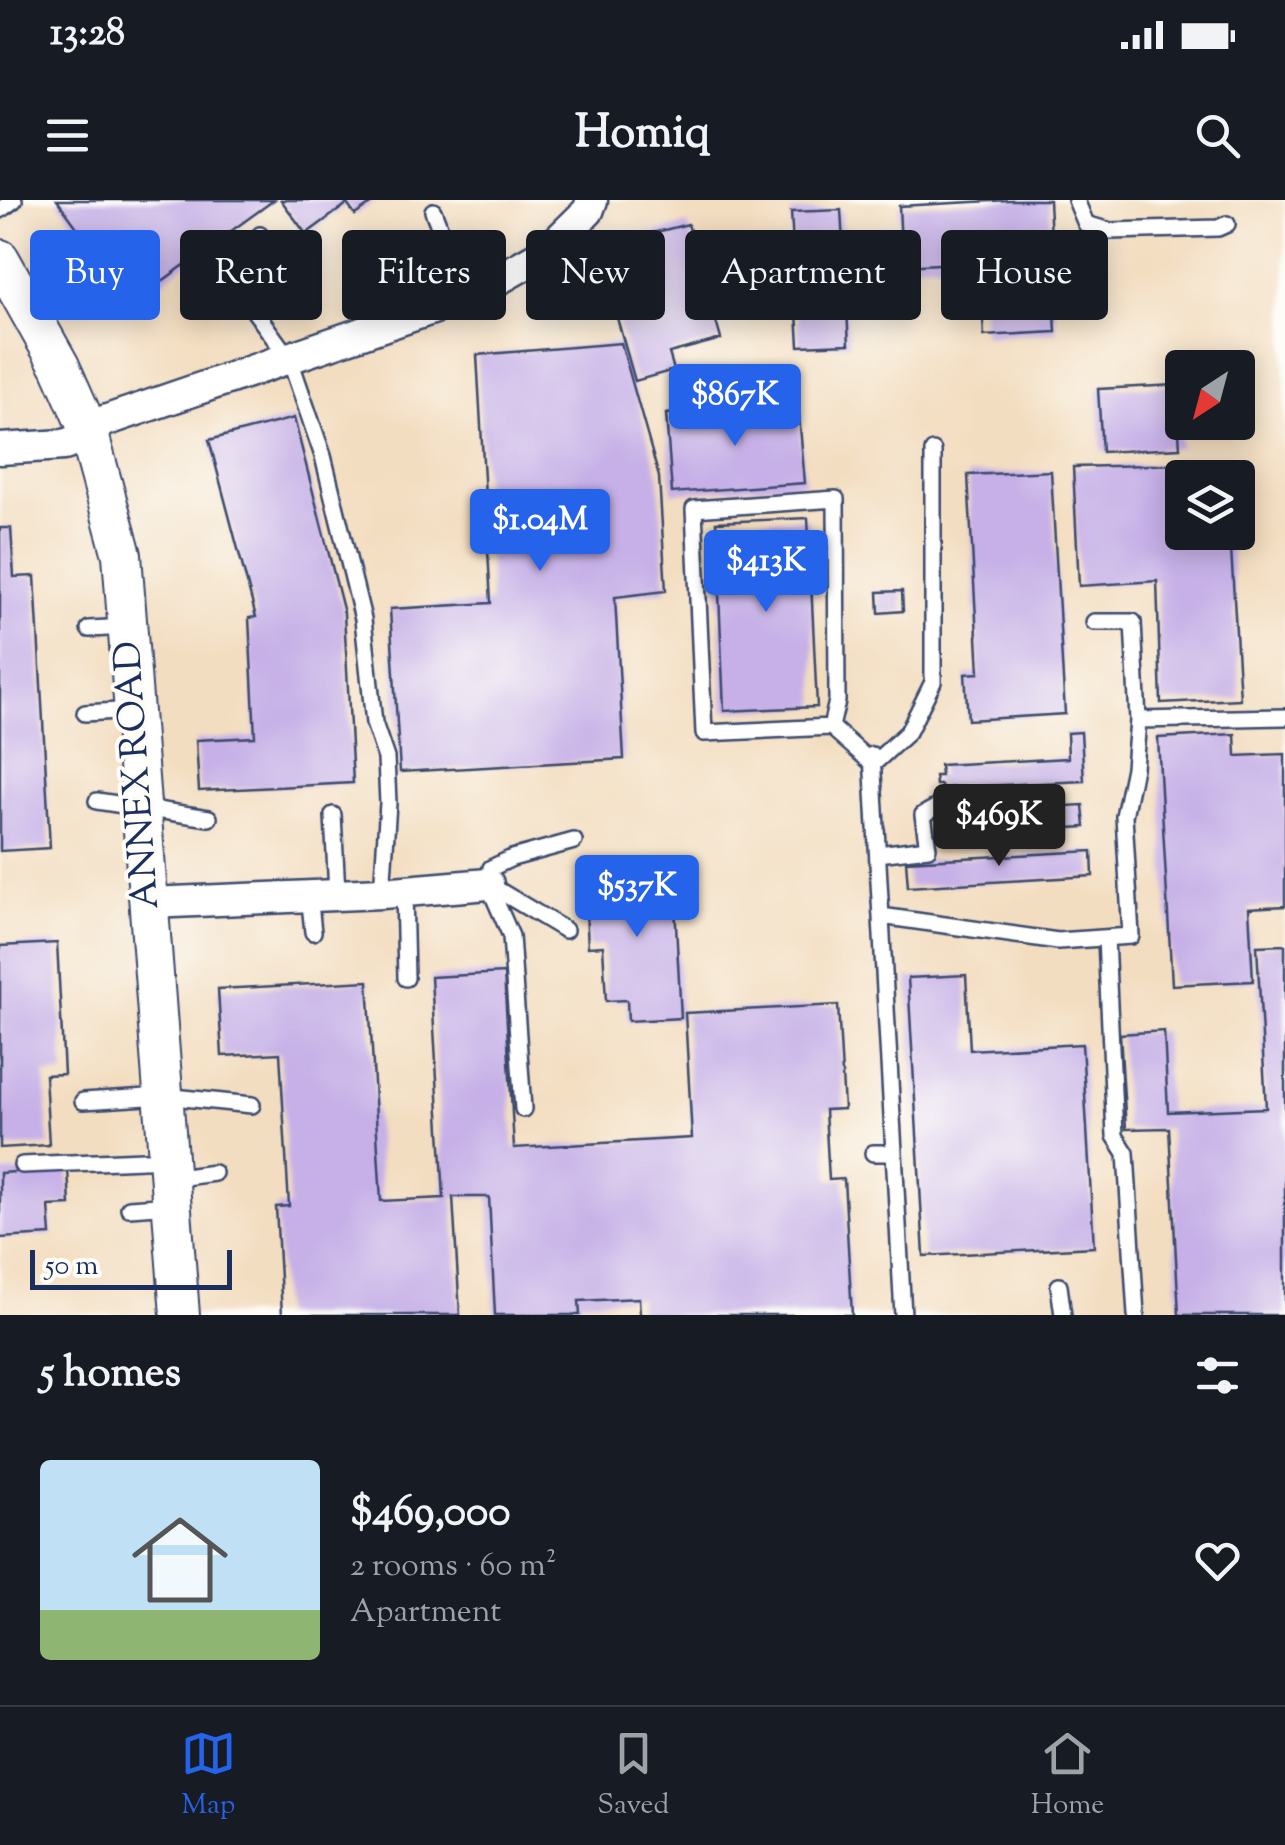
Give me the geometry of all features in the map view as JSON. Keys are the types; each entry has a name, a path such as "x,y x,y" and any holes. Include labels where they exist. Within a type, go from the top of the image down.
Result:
{"street":[{"path":"569,230 588,211 592,200"},
{"name":"ANNEX ROAD","path":"0,260 60,366 89,432 122,555 180,1315"},
{"path":"0,450 64,445 89,432 402,320"},
{"path":"150,903 488,884"}],"lane":[{"path":"0,210 14,200"},
{"path":"1076,200 1086,224 1110,231 1218,228 1227,224"},
{"path":"433,211 441,230"},
{"path":"261,320 290,360 324,456 363,619 374,724 386,758 393,892 406,978"},
{"path":"872,757 908,732 932,682 933,452"},
{"path":"831,727 836,701 836,499 694,509 704,732 831,727 872,757"},
{"path":"881,916 1058,940 1131,936 1124,816 1138,720 1133,622 1094,622"},
{"path":"88,629 128,627"},
{"path":"86,713 134,710"},
{"path":"1138,720 1285,718"},
{"path":"872,757 902,1315"},
{"path":"97,801 209,818"},
{"path":"878,854 928,848 923,814 938,807"},
{"path":"313,932 323,894 332,816"},
{"path":"523,1109 512,936 488,884 491,868 574,840"},
{"path":"488,884 565,930"},
{"path":"1106,938 1115,1136 1126,1153 1136,1315"},
{"path":"82,1101 164,1096 252,1104"},
{"path":"873,1154 894,1153"},
{"path":"22,1166 170,1181 214,1173"},
{"path":"130,1208 170,1181"},
{"path":"1059,1286 1063,1315"}],"building":[{"path":"57,200 274,200 233,230 180,230 180,268 160,283 160,230 79,230"},
{"path":"281,200 376,200 355,215 347,204 311,230 303,230"},
{"path":"1049,200 1051,230 941,230 941,264 921,265 921,230 900,230 899,206"},
{"path":"841,210 842,230 792,230 791,212"},
{"path":"688,224 685,320 716,320 721,339 669,353 674,370 635,381 618,320 665,320 664,230"},
{"path":"797,320 848,320 849,344 799,346"},
{"path":"983,320 1055,320 1056,332 984,336"},
{"path":"621,343 659,477 666,591 615,597 624,759 400,772 390,609 491,603 477,355"},
{"path":"1165,386 1165,440 1179,440 1180,448 1102,452 1098,389"},
{"path":"798,404 805,483 672,493 666,414"},
{"path":"294,418 344,613 353,783 199,791 196,740 255,737 249,618 256,617 209,440"},
{"path":"1165,465 1165,550 1231,550 1240,699 1161,703 1157,581 1079,586 1073,467"},
{"path":"1051,471 1065,714 968,720 965,674 979,673 968,475"},
{"path":"808,518 817,707 724,711 716,522"},
{"path":"0,528 11,528 14,577 35,576 50,848 0,851"},
{"path":"902,591 903,611 879,613 878,592"},
{"path":"1081,732 1084,781 941,788 936,785 935,776 941,776 940,765 1068,758 1067,733"},
{"path":"1235,734 1236,756 1285,754 1285,906 1249,908 1253,981 1172,985 1158,738"},
{"path":"1083,805 1085,827 942,835 941,813"},
{"path":"1092,851 1093,876 908,887 906,861"},
{"path":"673,869 681,1018 628,1021 627,1000 606,1001 603,946 588,947 584,874"},
{"path":"57,943 64,1074 45,1075 49,1145 0,1148 0,946"},
{"path":"1285,945 1285,1315 1179,1315 1169,1128 1126,1129 1120,1034 1164,1031 1168,1112 1266,1108 1257,946"},
{"path":"504,973 514,1148 692,1138 685,1013 838,1005 844,1109 825,1110 829,1180 844,1179 852,1315 640,1315 639,1298 579,1301 580,1315 495,1315 489,1197 453,1197 460,1315 282,1315 276,1207 289,1206 280,1053 222,1056 218,989 368,981 381,1201 444,1198 431,977"},
{"path":"966,975 970,1050 1082,1044 1094,1247 924,1256 908,978"},
{"path":"68,1169 70,1205 49,1206 51,1235 0,1238 0,1173"}]}
